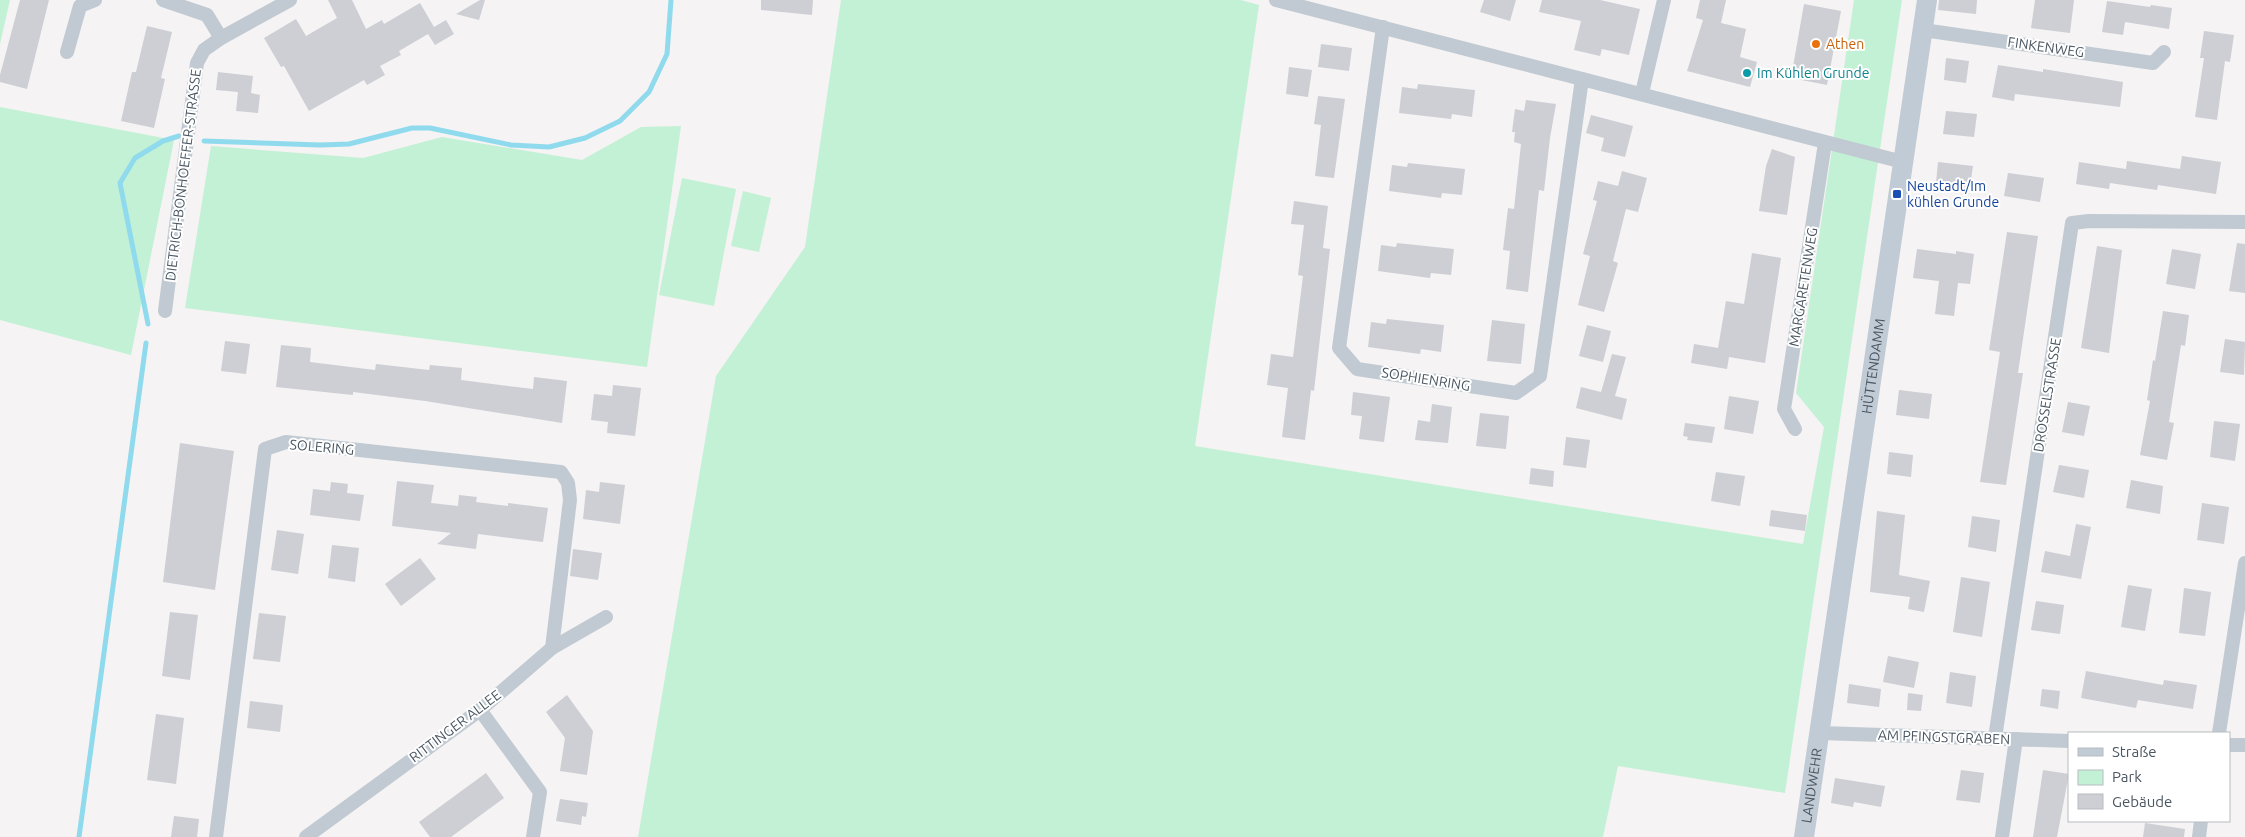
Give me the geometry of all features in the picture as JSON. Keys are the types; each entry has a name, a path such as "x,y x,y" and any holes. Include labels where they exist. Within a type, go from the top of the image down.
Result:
{"street":[{"path":"67,52 80,6 95,0"},
{"path":"163,0 206,15 221,38"},
{"name":"DIETRICH-BONHOEFFER-STRASSE","path":"165,311 197,63 204,50 221,38 290,0"},
{"path":"1276,0 1642,93 1825,143 1903,162"},
{"path":"1642,93 1664,0"},
{"name":"HÜTTENDAMM","path":"1820,733 1927,0"},
{"name":"SOPHIENRING","path":"1383,27 1339,348 1357,369 1516,393 1540,376 1582,79"},
{"name":"FINKENWEG","path":"1922,30 2153,63 2164,52"},
{"name":"MARGARETENWEG","path":"1795,429 1784,409 1825,143"},
{"name":"DROSSELSTRASSE","path":"1995,738 2072,223 2089,221 2245,222"},
{"name":"SOLERING","path":"216,837 266,449 286,442 561,472 568,483 570,500 552,648"},
{"path":"2219,732 2245,563"},
{"name":"RITTINGER ALLEE","path":"306,837 480,710 552,648 606,617"},
{"path":"480,710 540,792 534,837"},
{"name":"AM PFINGSTGRABEN","path":"1820,733 2068,741"},
{"name":"LANDWEHR","path":"1804,837 1820,733"},
{"path":"2002,837 2016,739"},
{"path":"2230,745 2245,745"},
{"path":"2199,837 2201,822"}],"green space":[{"path":"0,0 10,0 0,44"},
{"path":"841,0 1241,0 1259,5 1195,446 1803,544 1824,427 1796,393 1854,0 1902,0 1785,793 1618,766 1603,837 638,837 716,376 805,247"},
{"path":"0,107 174,140 131,355 0,320"},
{"path":"681,126 647,367 185,308 211,146 363,158 442,137 582,160 641,127"},
{"path":"682,178 736,189 714,306 659,295"},
{"path":"743,191 771,198 759,252 731,246"}],"building":[{"path":"20,0 49,0 27,89 0,82 0,75"},
{"path":"328,0 352,0 366,29 382,20 384,24 420,3 434,27 446,20 454,34 435,45 428,34 399,51 401,55 380,66 385,75 367,85 364,80 309,111 284,66 281,67 264,38 296,19 306,36 337,18"},
{"path":"480,0 485,0 479,20 456,14"},
{"path":"761,0 813,0 812,15 761,10"},
{"path":"1484,0 1516,0 1510,21 1480,12"},
{"path":"1542,0 1600,0 1640,9 1629,55 1602,49 1600,56 1574,50 1581,21 1539,12"},
{"path":"1700,0 1726,0 1721,23 1746,29 1740,57 1757,62 1750,87 1687,71 1703,20 1696,18"},
{"path":"1939,0 1977,0 1976,14 1938,10"},
{"path":"2035,0 2074,0 2070,33 2031,28"},
{"path":"2107,1 2172,8 2169,29 2125,22 2123,35 2102,32"},
{"name":"Athen","path":"1804,4 1841,11 1827,85 1791,78"},
{"path":"147,26 172,32 161,78 165,79 154,128 121,121 132,72 136,72"},
{"path":"2204,31 2234,35 2230,62 2225,61 2217,120 2195,117 2204,58 2200,58"},
{"path":"1321,44 1352,48 1349,71 1318,67"},
{"path":"1946,58 1969,61 1966,83 1944,80"},
{"path":"1998,65 2043,72 2043,69 2123,82 2120,107 2015,94 2014,101 1992,97"},
{"path":"1289,67 1312,70 1308,97 1286,94"},
{"path":"218,72 253,76 251,93 260,95 258,113 236,111 238,92 216,90"},
{"path":"1418,84 1475,90 1472,117 1452,114 1451,119 1399,113 1402,87 1417,89"},
{"path":"1318,96 1345,99 1334,178 1315,176 1321,125 1314,124"},
{"path":"1526,100 1556,104 1544,191 1539,190 1528,292 1506,289 1510,251 1503,250 1508,208 1514,209 1521,144 1514,142 1515,132 1512,132 1515,109 1524,111"},
{"path":"1946,111 1977,114 1974,137 1943,134"},
{"path":"1591,115 1633,126 1625,157 1601,151 1604,138 1586,133"},
{"path":"1772,149 1795,157 1787,215 1759,211 1766,166"},
{"path":"2182,156 2221,162 2216,194 2158,185 2157,190 2110,183 2109,189 2076,184 2079,162 2126,169 2127,161 2180,169"},
{"path":"1938,162 1973,166 1970,187 1936,183"},
{"path":"1408,163 1465,169 1462,195 1442,193 1441,198 1389,191 1392,165 1407,167"},
{"path":"1622,171 1647,178 1638,212 1626,209 1613,261 1618,263 1604,312 1578,305 1590,256 1583,254 1597,201 1593,200 1598,181 1618,186"},
{"path":"2008,173 2044,178 2040,202 2004,196"},
{"path":"1294,201 1328,206 1323,248 1330,249 1314,391 1311,390 1305,440 1282,437 1288,388 1267,385 1271,354 1293,357 1303,276 1298,275 1304,225 1291,224"},
{"path":"2007,232 2038,236 2018,373 2023,373 2006,485 1980,482 2000,352 1989,350"},
{"path":"1397,243 1454,249 1451,275 1431,273 1430,278 1378,271 1381,245 1396,247"},
{"path":"2237,243 2245,244 2245,293 2229,291"},
{"path":"2097,246 2122,250 2109,353 2081,348"},
{"path":"1917,249 1956,254 1956,251 1974,254 1970,284 1958,283 1954,316 1935,314 1939,281 1913,278"},
{"path":"2172,249 2201,254 2195,289 2166,284"},
{"path":"1752,253 1781,258 1765,363 1729,357 1727,369 1691,363 1694,344 1718,348 1726,301 1744,304"},
{"path":"2163,311 2189,315 2185,346 2181,345 2169,422 2174,423 2167,460 2140,455 2150,401 2147,400 2153,360 2155,361"},
{"path":"1387,319 1444,325 1441,352 1421,349 1420,354 1368,347 1371,322 1386,324"},
{"path":"1492,320 1525,324 1521,364 1487,361"},
{"path":"1587,325 1611,331 1603,362 1579,356"},
{"path":"2225,339 2245,342 2244,375 2220,372"},
{"path":"225,341 250,344 246,374 221,371"},
{"path":"281,345 311,348 310,362 375,370 376,364 429,370 430,365 462,368 461,380 533,389 534,377 567,381 562,423 425,401 353,392 353,395 276,387"},
{"path":"1612,354 1626,357 1615,396 1627,399 1622,420 1576,408 1581,387 1601,392"},
{"path":"613,385 641,388 635,436 607,433 608,422 591,420 594,394 612,396"},
{"path":"1899,390 1932,394 1929,419 1896,415"},
{"path":"1353,392 1390,397 1384,442 1359,439 1362,416 1351,415"},
{"path":"1729,396 1759,401 1753,434 1724,429"},
{"path":"2068,402 2090,406 2084,436 2062,432"},
{"path":"1432,404 1452,407 1448,443 1415,440 1418,420 1430,422"},
{"path":"1480,413 1509,416 1506,449 1476,446"},
{"path":"2214,421 2240,424 2235,461 2210,457"},
{"path":"1685,423 1715,427 1712,443 1687,440 1688,437 1683,436"},
{"path":"1566,437 1590,440 1586,468 1563,465"},
{"path":"180,443 234,451 215,590 163,582"},
{"path":"1889,452 1913,455 1911,477 1887,474"},
{"path":"2059,465 2089,470 2084,498 2053,492"},
{"path":"1531,468 1554,471 1553,487 1529,484"},
{"path":"1716,472 1745,476 1740,506 1711,501"},
{"path":"2131,480 2163,486 2160,514 2126,508"},
{"path":"397,481 434,485 431,503 458,506 459,495 477,497 476,502 508,506 508,503 548,508 543,542 478,534 476,549 437,544 451,533 392,526"},
{"path":"331,482 348,484 347,493 364,495 360,521 310,515 313,489 330,491"},
{"path":"600,482 625,485 620,524 583,519 586,490 599,492"},
{"path":"2202,503 2229,507 2224,544 2197,540"},
{"path":"1771,510 1807,515 1805,531 1769,526"},
{"path":"1877,511 1905,515 1899,575 1930,581 1924,612 1908,609 1910,597 1870,592"},
{"path":"1972,516 2000,520 1996,552 1968,547"},
{"path":"2076,524 2091,527 2081,579 2041,572 2045,551 2070,556"},
{"path":"277,530 304,534 298,574 271,570"},
{"path":"332,545 359,548 355,582 328,578"},
{"path":"573,549 602,553 598,580 570,576"},
{"path":"420,558 436,579 401,606 385,584"},
{"path":"1961,577 1990,582 1982,637 1953,632"},
{"path":"2128,585 2152,589 2145,631 2121,627"},
{"path":"2184,588 2211,592 2205,636 2179,633"},
{"path":"2036,601 2064,605 2060,634 2031,630"},
{"path":"170,612 198,615 190,680 162,676"},
{"path":"259,613 286,616 280,662 253,659"},
{"path":"1888,656 1919,662 1914,688 1883,682"},
{"path":"2086,671 2163,685 2164,680 2197,685 2193,709 2138,700 2136,708 2081,698"},
{"path":"1950,672 1976,676 1972,707 1946,703"},
{"path":"1849,684 1881,689 1879,707 1847,703"},
{"path":"2042,689 2060,691 2058,709 2040,706"},
{"path":"1908,693 1923,695 1921,711 1907,710"},
{"path":"567,695 593,731 587,775 560,771 565,738 546,712"},
{"path":"250,701 283,705 280,732 247,728"},
{"path":"156,714 184,718 176,784 147,780"},
{"path":"1961,770 1984,773 1980,803 1956,800"},
{"path":"2043,770 2068,774 2057,837 2033,837"},
{"path":"486,773 504,798 451,837 430,837 419,822"},
{"path":"1835,778 1885,786 1881,807 1854,802 1853,807 1831,803"},
{"path":"560,799 588,803 586,817 582,816 581,825 556,821"},
{"path":"174,816 199,819 197,837 171,837"},
{"path":"2145,823 2185,829 2184,837 2143,837"}],"waterway":[{"path":"204,141 320,145 349,144 412,128 430,128 511,145 549,147 585,138 620,121 649,92 667,54 671,0"},
{"path":"148,324 120,183 135,158 163,141 179,136"},
{"path":"79,837 146,343"}],"place":[{"name":"Athen","path":"1816,44"},
{"name":"Im Kühlen Grunde","path":"1747,73"},
{"name":"Neustadt/Im kühlen Grunde","path":"1897,194"}]}
